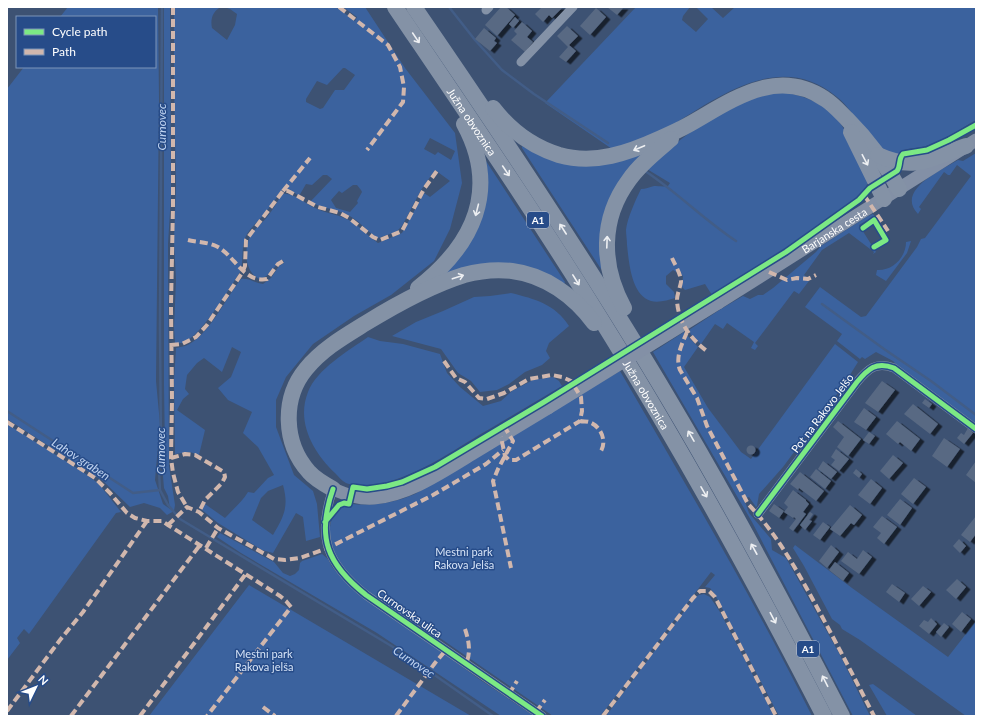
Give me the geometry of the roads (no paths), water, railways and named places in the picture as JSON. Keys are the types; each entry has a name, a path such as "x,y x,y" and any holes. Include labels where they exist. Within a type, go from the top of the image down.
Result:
{"highway":[{"name":"Južna obvoznica","path":"394,7 544,229 635,374 728,535 824,716"},
{"name":"Južna obvoznica","path":"414,7 548,204 644,357 743,528 842,716"},
{"path":"451,61 474,82 497,114 514,130 536,146 574,158 590,159 615,156 642,147 688,126 741,95 761,88 775,86 794,87 808,90 824,98 864,137 891,174 899,189"},
{"path":"333,489 308,471 295,450 290,434 288,417 291,399 301,375 327,348 397,304 438,271 458,249 472,225 478,204 480,180 474,146 463,122 452,104 437,69"},
{"path":"841,113 884,199"},
{"path":"644,357 636,331 617,296 608,268 607,245 609,221 616,202 629,180 649,158 688,126"},
{"path":"878,155 900,163 917,163 971,143"},
{"path":"397,304 450,280 470,274 501,270 524,273 549,283 571,298 588,315 611,349 635,374"}],"main road":[{"name":"Barjanska cesta","path":"333,489 350,496 369,498 388,496 401,492 453,466 718,303 971,143"}],"street":[{"path":"521,62 574,7"},
{"name":"Pot na Rakovo Jelšo","path":"758,514 857,382 864,374 875,366 887,365 894,368 976,429"},
{"name":"Curnovska ulica","path":"333,489 325,515 326,540 335,563 347,579 366,595 542,716"}],"waterway":[{"name":"Curnovec","path":"162,7 160,490 168,505 180,519 393,647 493,716"},
{"path":"449,7 475,40 502,70 534,94 608,143"},
{"path":"645,171 736,241"},
{"path":"822,304 931,381 976,415"},
{"name":"Lahov graben","path":"7,411 133,493 160,490"}],"park label":[{"name":"Mestni park Rakova Jelša","path":"464,557"},
{"name":"Mestni park Rakova jelša","path":"264,659"}]}
